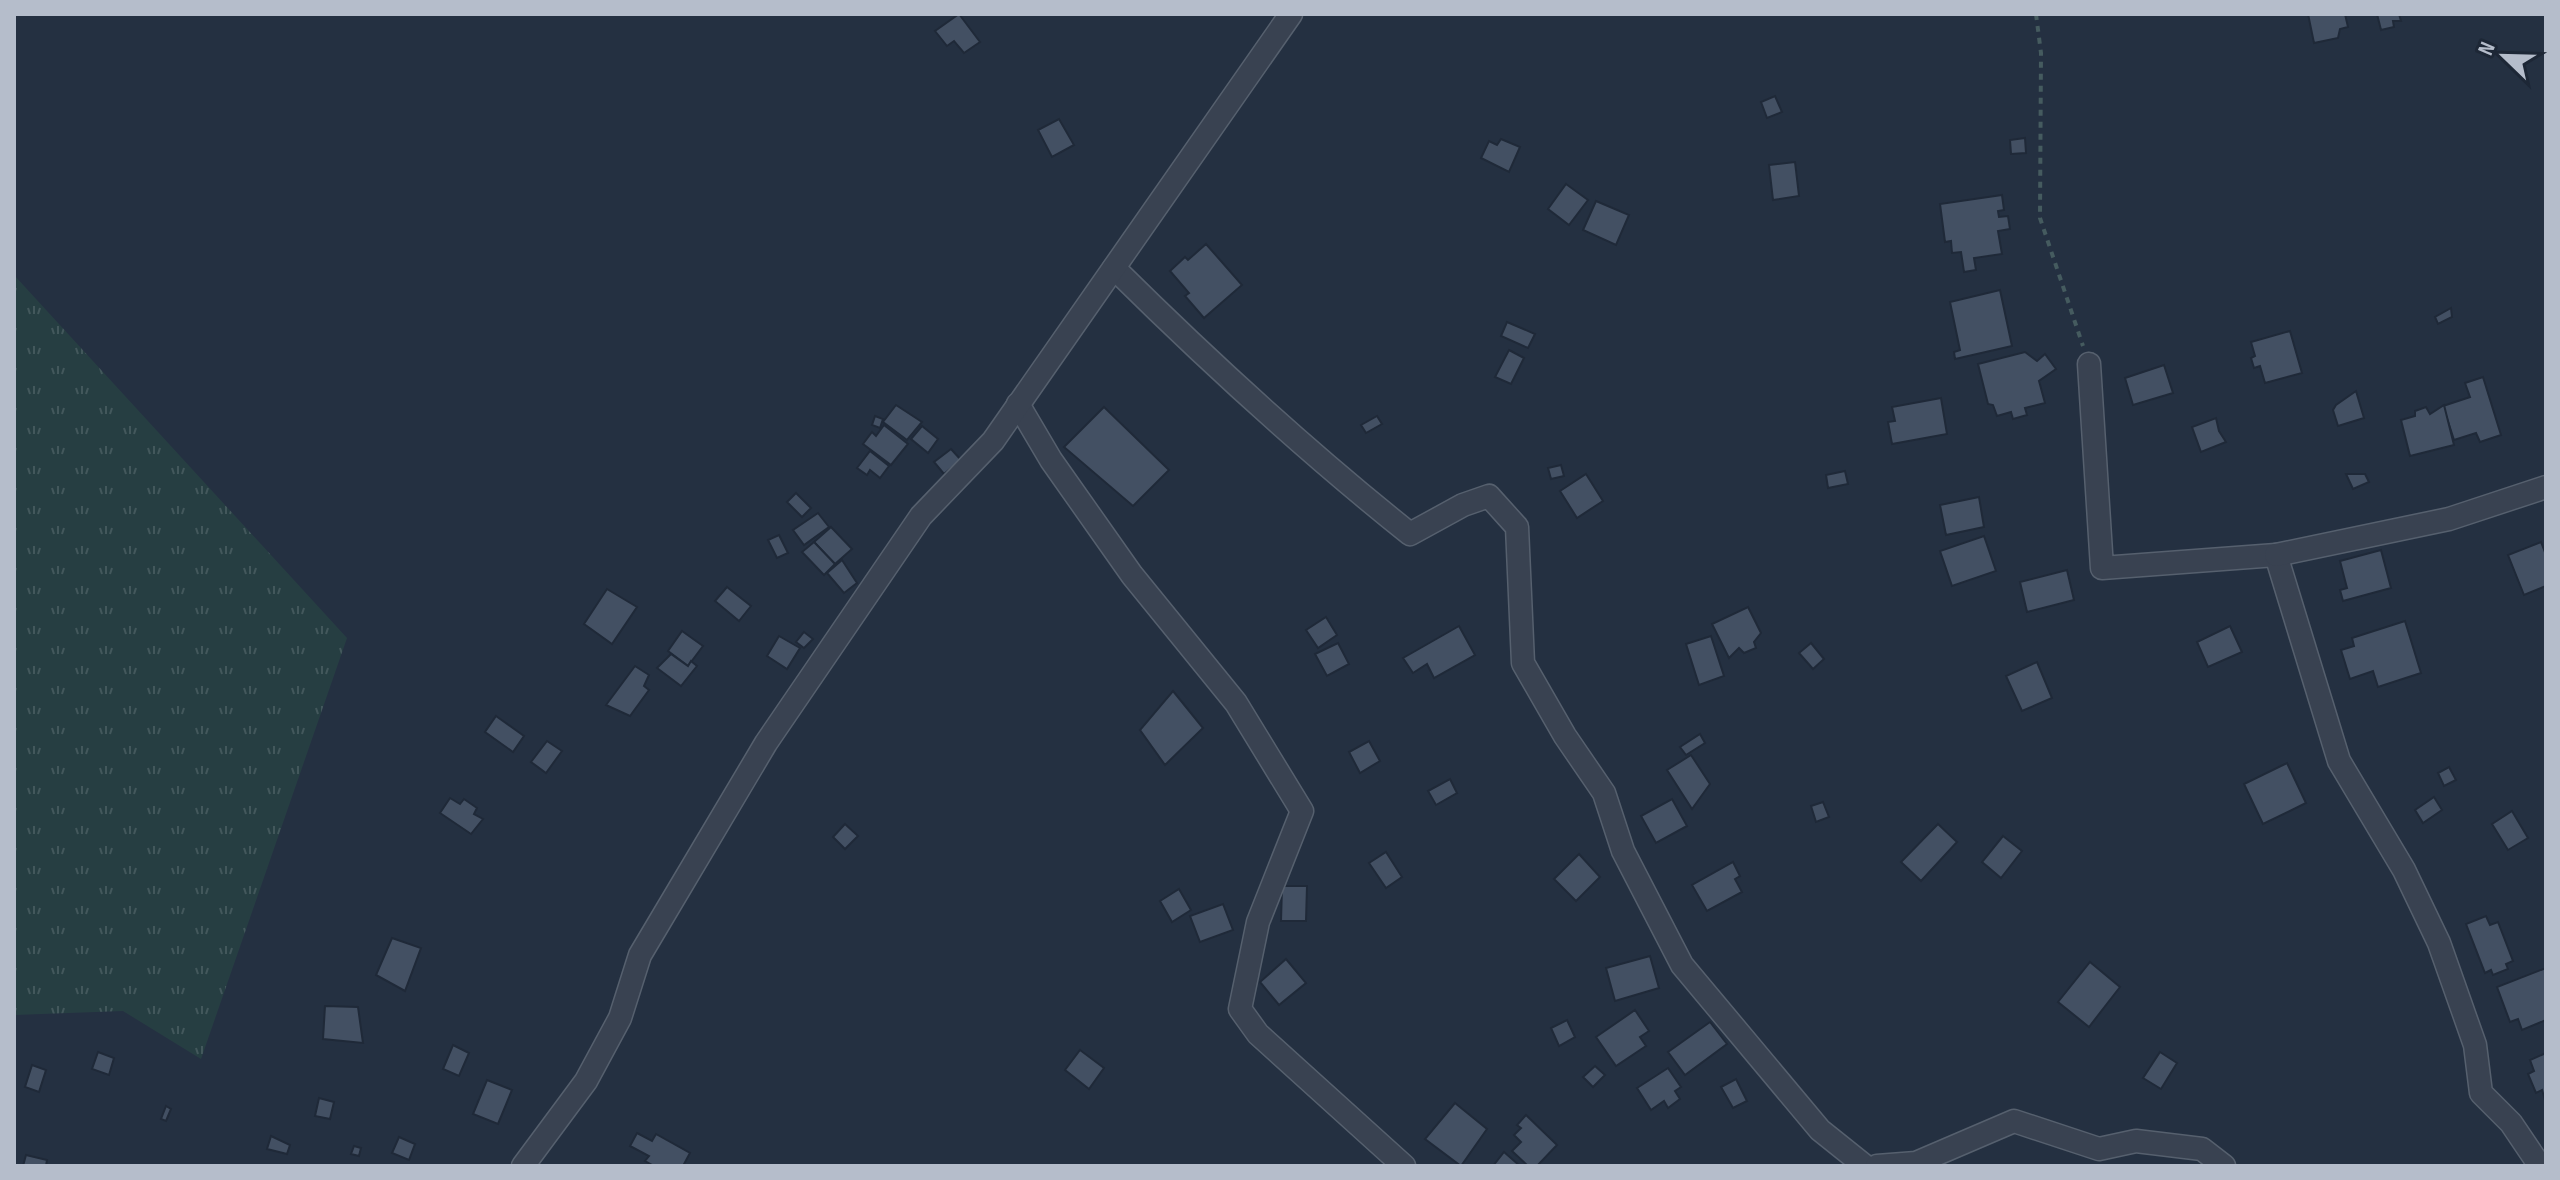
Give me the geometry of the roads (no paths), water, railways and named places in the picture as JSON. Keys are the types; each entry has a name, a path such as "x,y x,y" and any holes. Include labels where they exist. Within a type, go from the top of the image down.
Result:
{"street":[{"path":"523,1166 586,1081 620,1018 640,955 766,743 921,516 993,441 1291,14"},
{"path":"1114,268 1249,398 1330,470 1410,534 1463,505 1489,496 1517,527 1523,663 1565,736 1604,793 1623,851 1682,965 1820,1130 1865,1166"},
{"path":"2089,364 2102,568 2276,555 2449,519 2546,487"},
{"path":"1018,404 1051,460 1132,575 1236,703 1302,811 1258,922 1240,1009 1258,1034 1404,1166"},
{"path":"2276,555 2339,761 2404,870 2439,943 2475,1045 2481,1093 2511,1123 2540,1166"},
{"path":"1877,1166 1916,1163 2014,1121 2099,1149 2136,1141 2202,1149 2224,1166"}]}
